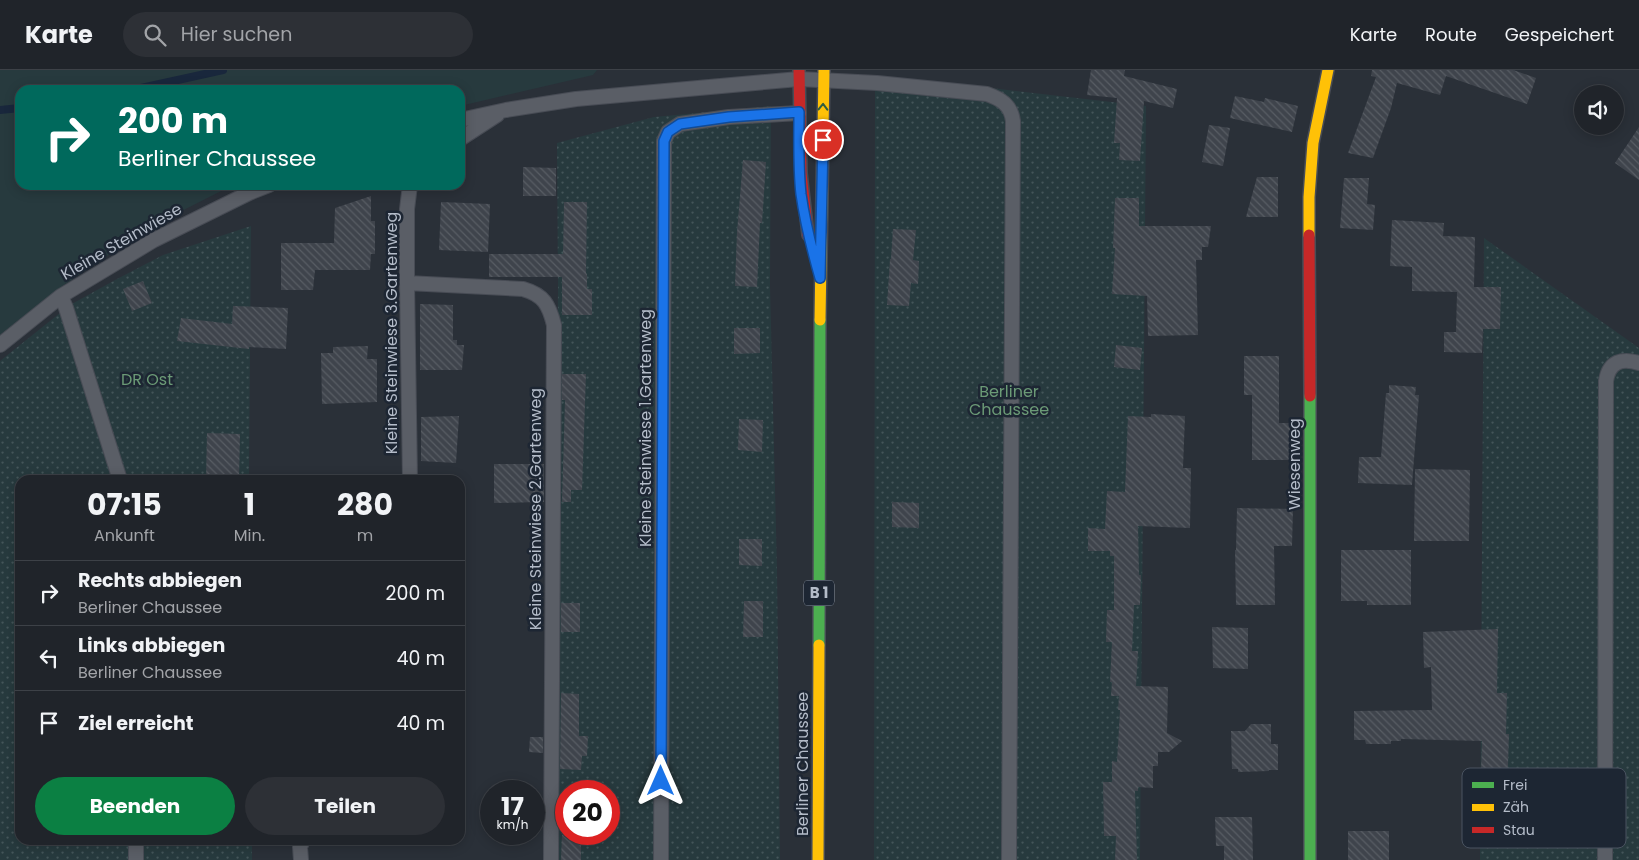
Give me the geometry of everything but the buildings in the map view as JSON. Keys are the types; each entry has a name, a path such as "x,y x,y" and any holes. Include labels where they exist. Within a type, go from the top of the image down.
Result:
{"main road":[{"name":"Wiesenweg","path":"1310,860 1311,499 1309,198 1313,144 1328,70"},
{"name":"Berliner Chaussee","path":"799,74 801,193 809,237 820,278"},
{"name":"Berliner Chaussee","path":"818,860 820,278 824,76"}],"lane":[{"path":"465,119 506,110 576,99 768,80 799,74 987,94 1003,101 1008,106 1013,121 1009,860"},
{"path":"465,136 506,110"},
{"name":"Kleine Steinwiese 1.Gartenweg","path":"661,860 664,141 668,132 680,124 729,117 799,112"},
{"name":"Kleine Steinwiese","path":"0,345 61,296 154,240 256,190"},
{"name":"Kleine Steinwiese 3.Gartenweg","path":"409,190 407,209 406,283 410,475"},
{"name":"Kleine Steinwiese 2.Gartenweg","path":"406,283 523,289 532,292 545,301 554,325 551,860"},
{"path":"61,296 118,475"},
{"path":"1605,768 1606,381 1611,368 1619,361 1629,360 1639,363"},
{"path":"136,845 136,860"},
{"path":"301,845 301,860"}],"green space":[{"path":"0,70 597,70 593,75 465,105 465,85 15,85 15,190 223,190 148,228 64,285 0,335"},
{"name":"Berliner Chaussee","path":"875,77 1146,106 1140,860 874,860"},
{"path":"771,106 770,286 777,570 780,860 555,860 555,845 620,845 620,780 555,780 557,143 654,117"},
{"name":"DR Ost","path":"251,226 249,475 15,475 15,845 252,845 252,860 0,860 0,361 70,305 163,255"},
{"path":"1484,238 1639,348 1639,860 1480,860 1480,848 1626,848 1626,768 1481,768"}],"waterway":[{"path":"155,85 223,70"},
{"path":"0,110 15,108"}],"traffic: fast":[{"path":"819,645 820,320"},
{"path":"1310,396 1310,860"}],"traffic: slow":[{"path":"820,320 824,70"},
{"path":"1309,235 1309,197 1313,143 1328,70"},
{"path":"818,860 819,645"}],"traffic: jam":[{"path":"799,70 801,173 808,235"},
{"path":"1309,235 1310,396"}],"route":[{"path":"661,781 664,141 668,132 674,126 680,124 729,117 799,112 801,193 804,215 820,278 823,140"}]}
